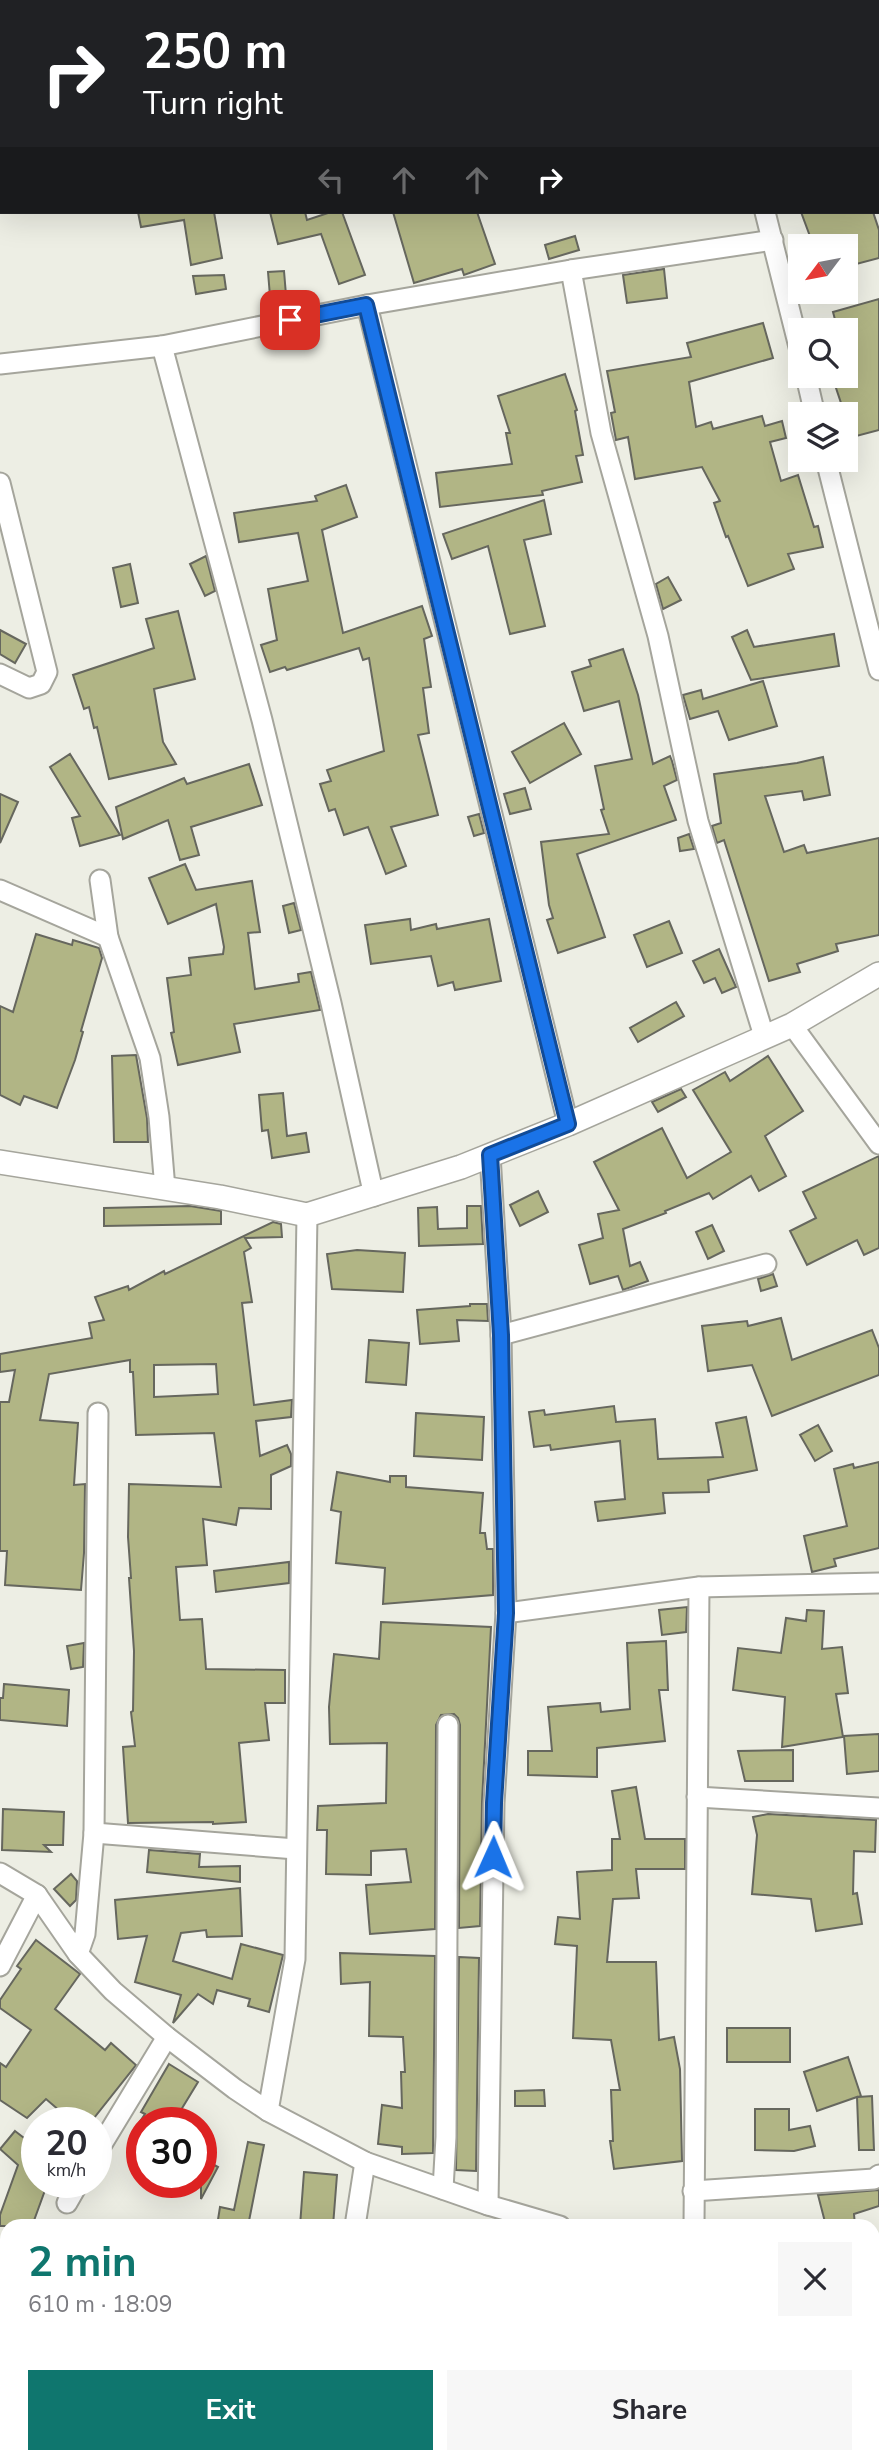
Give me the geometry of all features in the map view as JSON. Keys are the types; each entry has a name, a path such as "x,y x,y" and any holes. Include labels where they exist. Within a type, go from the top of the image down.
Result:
{"street":[{"path":"766,214 792,318"},
{"path":"0,364 162,345 366,305 571,270 773,240"},
{"path":"571,270 601,433 658,636 698,821 764,1036"},
{"path":"366,305 568,1124"},
{"path":"162,345 262,720 331,1003 374,1196"},
{"path":"829,472 877,657"},
{"path":"0,483 47,672 41,684 29,688 0,674"},
{"path":"100,880 108,937 150,1058 159,1117 165,1189"},
{"path":"0,890 108,937"},
{"path":"0,1162 307,1214 374,1196 568,1124 792,1025 879,974"},
{"path":"792,1025 879,1144"},
{"path":"488,2205 494,1803 506,1613 501,1335 490,1155"},
{"path":"268,2111 295,1959 307,1214"},
{"path":"501,1335 766,1264"},
{"path":"78,1954 85,1934 93,1833 98,1413"},
{"path":"506,1613 699,1587 879,1583"},
{"path":"694,2219 699,1587"},
{"path":"443,2189 446,2137 448,1725"},
{"path":"697,1797 879,1808"},
{"path":"93,1833 296,1849"},
{"path":"0,1873 37,1895 78,1954 113,1990 167,2037 268,2111 365,2162 536,2219"},
{"path":"0,1966 37,1895"},
{"path":"112,2128 167,2037"},
{"path":"356,2219 365,2162"},
{"path":"693,2191 874,2179 879,2175"},
{"path":"66,2203 69,2198"}],"building":[{"path":"138,214 214,214 222,258 191,265 184,220 141,227"},
{"path":"270,214 306,214 307,220 325,214 343,214 365,275 339,284 321,234 278,244"},
{"path":"394,214 478,214 495,264 464,275 462,269 414,283"},
{"path":"802,214 874,214 879,230 879,258 858,264 858,234 809,234"},
{"path":"575,236 579,250 549,259 545,245"},
{"path":"664,269 667,298 627,303 623,275"},
{"path":"284,271 286,295 270,296 268,272"},
{"path":"224,275 226,289 196,294 193,276"},
{"path":"879,299 879,430 858,436 858,402 841,402 836,388 858,388 858,318 835,318 833,312"},
{"path":"763,323 773,358 689,382 696,427 711,422 713,429 762,416 765,426 782,421 786,438 770,442 781,481 798,475 814,527 818,526 823,547 788,554 794,569 748,586 714,503 720,501 702,467 635,479 628,437 616,440 611,413 615,412 607,371 691,357 687,343"},
{"path":"565,374 577,410 575,411 583,455 576,456 582,482 542,491 543,495 440,507 436,473 512,464 506,433 510,433 498,396"},
{"path":"346,485 357,517 322,530 343,633 422,606 432,636 424,639 431,687 423,688 429,733 418,735 438,815 391,827 406,866 386,874 368,827 344,835 335,809 329,811 320,784 331,781 327,770 384,751 369,658 363,660 359,648 287,670 285,667 270,672 261,645 277,640 268,589 308,581 298,533 239,542 234,513 317,501 315,496"},
{"path":"544,500 551,534 524,540 545,626 510,634 488,546 452,559 443,534"},
{"path":"206,556 215,591 205,596 190,564"},
{"path":"130,564 138,603 121,607 113,568"},
{"path":"668,577 681,600 663,609 656,584"},
{"path":"178,611 195,679 154,689 163,742 176,764 109,779 97,727 94,728 89,707 84,709 73,675 154,648 146,619"},
{"path":"0,630 26,644 15,663 0,654"},
{"path":"747,630 754,647 834,634 839,666 751,680 732,637"},
{"path":"623,649 638,695 653,764 670,756 672,761 677,780 664,786 676,820 577,854 605,937 558,953 547,920 553,918 541,842 609,834 601,810 604,809 595,766 632,759 619,701 584,711 572,672 591,666 589,660"},
{"path":"763,681 777,726 729,740 718,711 690,719 683,695 701,690 703,699"},
{"path":"564,723 581,754 530,783 512,752"},
{"path":"70,754 120,835 80,846 72,818 80,816 50,767"},
{"path":"823,757 830,795 804,800 802,791 765,796 784,852 804,845 807,853 879,838 879,935 836,944 838,951 797,964 800,972 769,981 724,840 717,843 712,826 721,823 714,774"},
{"path":"249,764 262,805 191,827 199,855 180,860 168,820 123,839 116,807 184,778 187,784"},
{"path":"525,788 531,809 510,814 504,794"},
{"path":"0,794 18,802 0,843"},
{"path":"479,814 484,833 474,836 468,817"},
{"path":"689,834 694,849 680,851 678,838"},
{"path":"185,864 196,890 252,881 260,932 248,933 255,989 299,982 298,974 311,972 320,1010 234,1024 240,1052 178,1065 171,1033 174,1032 167,978 191,975 189,958 223,954 224,947 216,904 168,924 149,878"},
{"path":"294,903 301,930 289,933 283,906"},
{"path":"410,919 411,930 436,924 437,929 489,919 501,981 455,990 453,982 438,986 431,956 371,964 365,925"},
{"path":"669,921 682,953 647,967 634,935"},
{"path":"36,934 72,945 73,940 99,948 102,958 75,1060 57,1108 24,1096 20,1105 0,1095 0,1006 13,1012"},
{"path":"719,949 736,987 722,993 715,978 704,983 693,961"},
{"path":"676,1002 684,1016 638,1042 630,1028"},
{"path":"136,1055 147,1118 148,1142 114,1142 112,1056"},
{"path":"768,1056 803,1111 765,1136 786,1176 759,1191 751,1176 713,1199 709,1193 623,1229 630,1266 640,1262 648,1281 623,1290 618,1276 590,1284 579,1245 603,1238 598,1214 619,1210 594,1162 662,1128 687,1178 731,1152 693,1090 725,1072 730,1081"},
{"path":"681,1089 686,1097 658,1112 652,1102"},
{"path":"283,1093 287,1136 306,1133 309,1152 272,1158 268,1130 262,1131 259,1095"},
{"path":"879,1156 879,1248 864,1255 857,1240 807,1265 790,1231 816,1218 803,1192"},
{"path":"538,1191 548,1212 520,1226 510,1205"},
{"path":"190,1206 221,1211 221,1224 104,1226 104,1208"},
{"path":"467,1206 481,1206 483,1244 419,1246 418,1208 437,1207 438,1229 467,1228"},
{"path":"273,1222 281,1224 282,1237 245,1238 251,1248 244,1252 252,1302 242,1303 254,1405 292,1400 291,1417 256,1421 260,1456 287,1445 291,1454 291,1466 271,1475 271,1509 239,1508 236,1525 203,1519 207,1565 176,1567 180,1620 202,1619 206,1669 285,1670 285,1703 265,1703 269,1740 239,1743 246,1822 128,1823 123,1747 135,1746 131,1712 134,1651 129,1578 129,1484 221,1487 214,1433 136,1435 130,1360 49,1374 40,1420 78,1423 74,1485 85,1484 81,1590 5,1585 7,1551 0,1551 0,1402 9,1402 15,1370 0,1372 0,1354 92,1338 89,1323 104,1320 95,1297 128,1286 129,1290 164,1271 165,1274","holes":["216,1364 218,1394 154,1397 154,1365"]},
{"path":"712,1225 724,1251 708,1259 696,1232"},
{"path":"357,1250 405,1253 403,1292 332,1289 327,1254"},
{"path":"773,1274 777,1286 761,1291 758,1279"},
{"path":"487,1304 488,1321 457,1320 459,1341 420,1344 417,1310"},
{"path":"781,1318 792,1360 872,1330 879,1348 879,1375 772,1416 752,1365 708,1371 702,1326 747,1321 748,1326"},
{"path":"369,1340 409,1343 406,1385 366,1382"},
{"path":"614,1406 616,1422 655,1419 658,1459 723,1457 716,1423 746,1417 757,1470 708,1480 709,1492 663,1493 665,1513 598,1521 595,1502 625,1499 620,1441 551,1450 550,1445 534,1447 529,1412 544,1410 545,1415"},
{"path":"416,1413 484,1417 482,1460 414,1456"},
{"path":"818,1425 832,1451 815,1461 800,1435"},
{"path":"879,1462 879,1548 834,1559 836,1566 812,1572 804,1536 847,1526 834,1469"},
{"path":"337,1472 390,1482 390,1476 406,1476 406,1487 483,1493 480,1533 485,1533 487,1549 493,1549 493,1595 383,1604 385,1568 336,1563 341,1512 331,1510"},
{"path":"289,1562 289,1583 216,1592 214,1571"},
{"path":"687,1607 686,1632 662,1635 659,1610"},
{"path":"807,1610 824,1611 822,1649 842,1647 848,1693 836,1694 843,1737 782,1747 785,1697 733,1690 738,1648 781,1653 786,1618 806,1621"},
{"path":"381,1622 491,1627 482,1802 480,1926 459,1928 460,1725 454,1714 441,1715 436,1725 435,1929 370,1934 366,1885 411,1882 406,1849 371,1851 371,1875 326,1874 327,1830 317,1830 318,1806 386,1803 387,1743 330,1744 329,1707 334,1654 379,1659"},
{"path":"666,1641 668,1690 659,1690 665,1741 597,1748 597,1777 528,1775 528,1751 552,1751 548,1707 600,1703 601,1712 630,1709 627,1643"},
{"path":"84,1643 83,1667 71,1669 67,1646"},
{"path":"4,1684 69,1690 67,1726 0,1720 0,1698 3,1698"},
{"path":"879,1734 879,1771 847,1774 844,1736"},
{"path":"793,1750 793,1781 745,1781 738,1751"},
{"path":"636,1787 645,1839 685,1839 685,1869 636,1869 639,1898 613,1899 607,1962 656,1962 659,2040 674,2037 680,2069 682,2161 614,2169 610,2141 613,2141 611,2090 620,2090 611,2040 573,2038 577,1946 555,1944 558,1917 580,1919 577,1872 612,1870 612,1839 620,1839 612,1791"},
{"path":"3,1809 64,1812 63,1845 44,1845 51,1852 2,1850"},
{"path":"768,1814 876,1820 875,1852 854,1851 853,1894 857,1893 862,1924 816,1931 811,1899 752,1894 757,1835 753,1817"},
{"path":"149,1850 200,1854 199,1867 240,1866 240,1882 147,1872"},
{"path":"71,1874 77,1881 76,1900 70,1906 54,1889"},
{"path":"240,1888 242,1936 207,1937 206,1930 181,1933 173,1961 232,1979 241,1944 283,1955 269,2012 248,2006 250,1999 217,1990 213,2004 198,1994 173,2023 181,1995 135,1982 147,1936 118,1939 115,1900"},
{"path":"36,1940 80,1974 55,2009 105,2050 111,2043 136,2065 103,2107 55,2107 46,2099 38,2107 21,2107 21,2114 0,2100 0,2063 6,2067 31,2030 0,2008 0,2000 21,1969 17,1966"},
{"path":"340,1953 435,1956 433,2153 402,2154 402,2147 378,2144 382,2105 402,2108 401,2072 405,2072 403,2037 369,2036 370,1982 341,1984"},
{"path":"459,1957 479,1958 476,2171 456,2170"},
{"path":"727,2028 790,2028 790,2062 727,2062"},
{"path":"848,2057 861,2096 858,2097 872,2096 874,2150 859,2150 857,2097 817,2111 804,2072"},
{"path":"169,2064 198,2082 183,2107 144,2107"},
{"path":"544,2090 545,2106 515,2106 515,2091"},
{"path":"755,2109 789,2109 789,2130 810,2126 815,2146 794,2151 755,2150"},
{"path":"15,2131 21,2136 21,2198 42,2198 35,2219 0,2219 0,2215 18,2165 0,2149"},
{"path":"248,2142 264,2145 249,2219 218,2219 220,2207 234,2210"},
{"path":"304,2172 337,2175 334,2219 301,2219"},
{"path":"879,2190 879,2206 854,2214 854,2219 824,2219 818,2195"}],"route":[{"path":"290,320 366,305 568,1124 490,1155 501,1335 506,1613 493,1857"}]}
